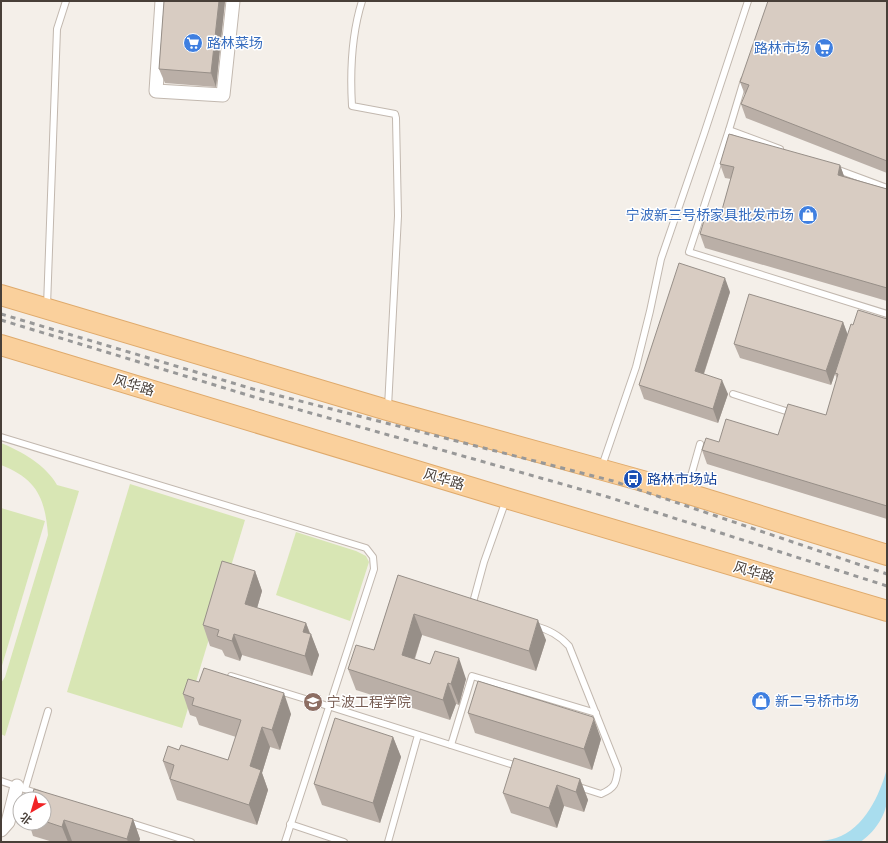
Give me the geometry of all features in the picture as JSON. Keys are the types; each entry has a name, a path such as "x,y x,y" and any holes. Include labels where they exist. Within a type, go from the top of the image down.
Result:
{"main road":[{"path":"1,295 387,410 686,493 887,555"},
{"name":"风华路","path":"1,345 506,498 887,611"}],"street":[{"path":"162,1 156,91 223,95 233,1"},
{"path":"1,830 8,822 21,787"}],"lane":[{"path":"47,309 57,29 66,1"},
{"path":"362,1 356,30 350,82 352,106 395,114 396,118 398,216 387,410"},
{"path":"600,469 636,367 650,312 661,258 748,1"},
{"path":"745,77 689,252 887,314"},
{"path":"729,130 786,151"},
{"path":"829,167 887,188"},
{"path":"860,314 862,306"},
{"path":"733,394 797,415"},
{"path":"1,437 366,548 373,557 374,569 349,656 328,706 285,842"},
{"path":"686,493 700,444"},
{"path":"472,606 484,562 506,498"},
{"path":"465,604 479,608"},
{"path":"529,624 550,631 561,637 569,646 618,769 616,780 611,790 601,794 571,784"},
{"path":"225,674 526,769"},
{"path":"451,745 472,676 596,713"},
{"path":"21,787 48,711"},
{"path":"388,842 418,735"},
{"path":"1,781 33,791"},
{"path":"123,820 191,842"},
{"path":"290,824 344,842"}],"green space":[{"path":"1,443 17,450 40,465 57,485 79,491 5,736 1,734 1,683 5,677 48,535 44,510 37,491 23,477 1,465"},
{"path":"130,484 245,520 182,728 67,692"},
{"path":"1,508 45,521 1,669"},
{"path":"296,532 356,551 366,556 369,562 350,621 276,595"}],"water":[{"path":"887,768 886,806 878,824 865,839 860,842 798,842 822,841 836,838 846,834 855,827 863,819 875,800"}],"building":[{"name":"路林菜场","path":"164,1 219,1 211,73 159,69"},
{"name":"路林市场","path":"768,1 887,1 887,161 741,104 749,85 740,82"},
{"name":"宁波新三号桥家具批发市场","path":"729,134 840,165 838,175 887,189 887,288 700,234 706,214 720,217 734,167 720,164"},
{"path":"679,263 725,278 695,371 722,380 713,409 639,385"},
{"path":"749,294 843,322 826,371 734,344"},
{"path":"858,310 887,319 887,506 702,450 706,438 719,442 726,419 778,435 788,404 826,415 838,374 835,373 851,324 853,325"},
{"path":"222,561 255,571 245,604 306,623 303,632 311,634 305,656 234,634 232,641 217,636 219,630 203,625"},
{"path":"398,575 538,620 529,651 414,614 402,655 430,664 435,651 459,658 451,684 448,683 443,700 348,669 356,645 374,650"},
{"path":"204,668 284,693 272,730 262,727 250,766 261,770 249,805 170,779 174,765 163,761 168,746 179,750 181,745 228,760 241,720 192,705 194,698 183,694 188,679 199,682"},
{"path":"478,681 593,717 594,719 584,749 468,713"},
{"path":"335,718 393,737 373,803 314,784"},
{"path":"514,758 580,779 576,792 557,785 549,808 503,793"},
{"path":"52,794 133,819 127,839 64,820 62,827 52,824"}],"railway":[{"path":"1,314 253,389 613,481 887,574"},
{"path":"1,320 254,397 608,497 887,586"}],"place":[{"name":"路林菜场","path":"193,43"},
{"name":"路林市场","path":"824,48"},
{"name":"宁波新三号桥家具批发市场","path":"808,215"},
{"name":"路林市场站","path":"633,479"},
{"name":"新二号桥市场","path":"761,701"},
{"name":"宁波工程学院","path":"313,702"}]}
